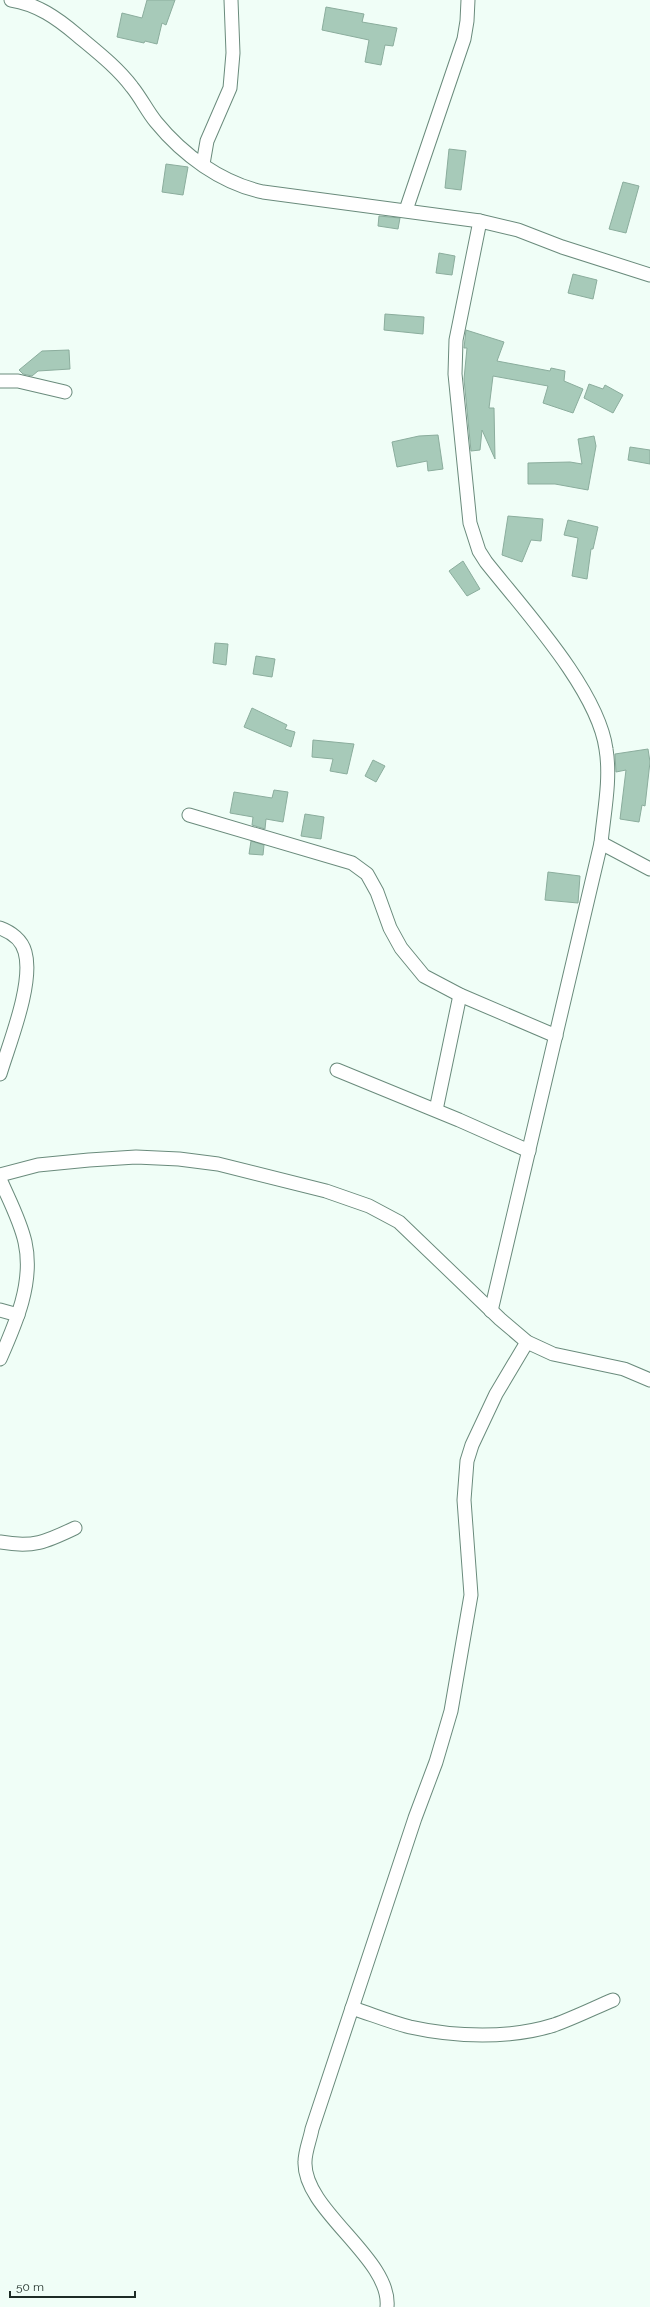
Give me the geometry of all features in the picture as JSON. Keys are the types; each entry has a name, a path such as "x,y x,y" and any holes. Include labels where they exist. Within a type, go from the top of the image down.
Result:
{"street":[{"path":"11,0 22,2 40,9 62,22 86,42 133,87 156,121 169,136 203,164 233,183 248,188 480,221 518,230 562,248 650,275"},
{"path":"203,164 207,141 230,88 233,53 230,0"},
{"path":"406,210 464,39 467,22 468,0"},
{"path":"480,221 455,355 456,392 470,522 479,551 486,562 563,660 599,720 606,748 608,771 601,842 491,1311"},
{"path":"0,381 18,381 66,392"},
{"path":"189,815 352,863 367,874 377,892 390,928 410,961 424,976 460,995 556,1036"},
{"path":"601,842 650,869"},
{"path":"0,928 10,932 18,939 25,952 27,968 22,1003 0,1074"},
{"path":"436,1110 460,995"},
{"path":"337,1070 436,1110 529,1151"},
{"path":"0,1174 38,1166 89,1160 136,1157 218,1164 326,1191 369,1206 399,1222 491,1311 527,1342 553,1354 624,1369 650,1380"},
{"path":"0,1180 19,1222 25,1242 28,1266 26,1288 18,1315 0,1360"},
{"path":"0,1310 18,1315"},
{"path":"387,2307 384,2286 376,2271 320,2200 308,2178 305,2162 312,2129 415,1818 436,1762 451,1711 471,1595 464,1500 467,1461 478,1431 496,1394 527,1342"},
{"path":"0,1542 15,1544 42,1544 75,1528"},
{"path":"352,2008 409,2026 434,2032 451,2034 508,2034 554,2025 613,2000"}],"building":[{"path":"147,0 175,0 166,25 162,23 157,44 145,41 144,43 117,37 122,13 142,18"},
{"path":"326,7 364,14 362,22 397,28 393,46 385,45 381,65 365,62 369,40 322,30"},
{"path":"449,149 466,151 461,190 445,188"},
{"path":"166,164 188,167 183,195 162,192"},
{"path":"623,182 639,186 626,233 609,229"},
{"path":"379,216 400,218 398,229 378,226"},
{"path":"439,253 455,256 452,275 436,273"},
{"path":"573,274 597,280 593,299 568,293"},
{"path":"385,314 424,317 423,334 384,330"},
{"path":"466,330 504,342 497,361 550,371 551,368 565,371 564,381 583,389 573,413 543,403 548,386 493,376 489,408 494,408 495,459 482,430 480,450 471,451 464,379 467,348 464,348"},
{"path":"69,350 70,369 38,371 32,376 23,374 19,370 42,351"},
{"path":"589,384 603,389 605,385 623,395 613,413 584,398"},
{"path":"438,435 443,469 428,471 427,461 397,467 392,442 419,436"},
{"path":"594,436 596,446 588,490 555,484 528,484 528,463 570,462 582,464 578,439"},
{"path":"630,447 650,450 650,464 628,460"},
{"path":"508,516 543,519 541,541 531,540 522,562 502,555"},
{"path":"568,520 598,527 593,549 591,549 587,579 572,576 578,538 564,535"},
{"path":"463,561 480,589 467,596 449,571"},
{"path":"215,643 228,644 226,665 213,663"},
{"path":"256,656 275,659 272,677 253,674"},
{"path":"252,708 287,725 285,729 295,732 291,747 244,727"},
{"path":"313,740 354,744 347,774 330,771 333,759 312,757"},
{"path":"648,749 650,762 645,806 642,805 639,822 620,819 626,770 616,772 615,754"},
{"path":"373,760 385,766 376,782 365,776"},
{"path":"274,790 288,792 283,822 266,819 265,829 252,825 253,817 230,813 234,792 272,798"},
{"path":"305,814 324,817 321,839 301,836"},
{"path":"251,841 264,845 263,855 249,854"},
{"path":"548,872 580,876 578,903 545,900"}]}
